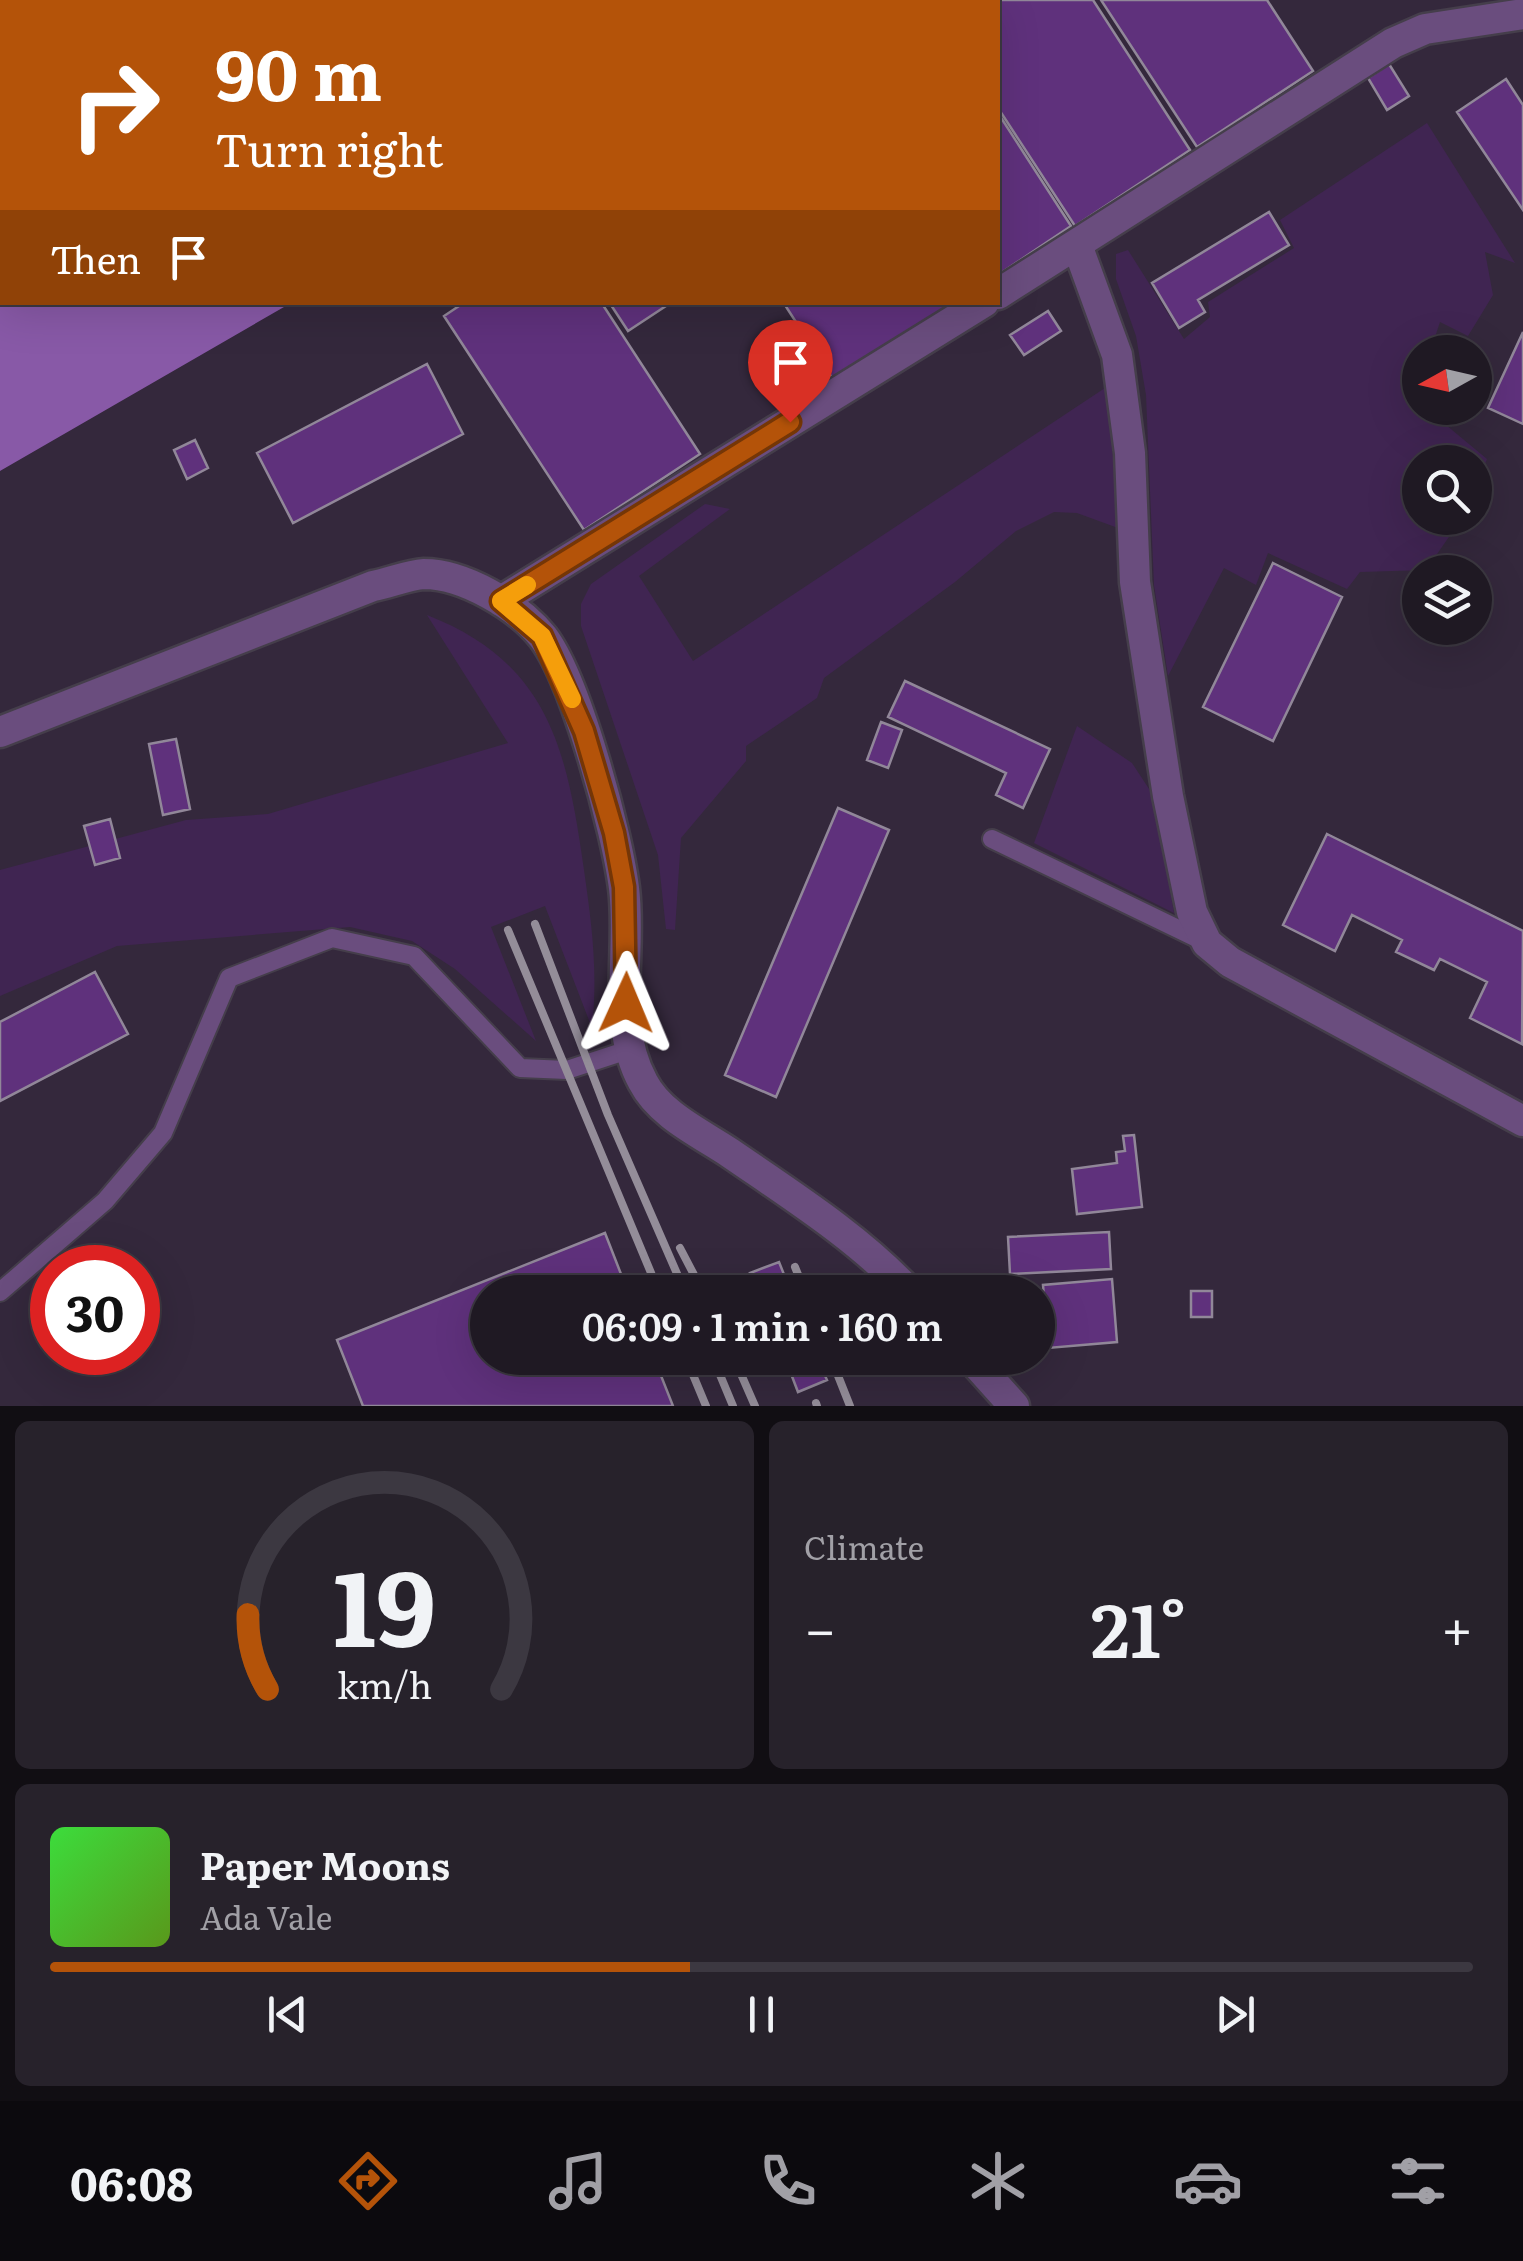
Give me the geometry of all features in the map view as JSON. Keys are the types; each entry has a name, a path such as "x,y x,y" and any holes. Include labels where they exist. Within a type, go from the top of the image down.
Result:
{"street":[{"path":"1000,293 1394,43 1425,29 1523,14"},
{"path":"1077,245 1117,355 1130,453 1135,582 1192,912 1207,943 1230,962 1523,1121"},
{"path":"501,601 979,305"},
{"path":"0,732 372,586 425,574 466,584 501,601 542,636 562,676 614,833 628,930 628,1050 644,1085 659,1103 849,1238 891,1275"},
{"path":"986,1375 1014,1406"}],"lane":[{"path":"992,839 1207,943"},
{"path":"0,1292 105,1201 163,1133 230,978 332,938 414,956 520,1068 567,1070 628,1050"}],"shaded area":[{"path":"1000,0 1523,0 1523,1406 0,1406 0,471 288,305 1000,305"},
{"path":"1427,123 1515,263 1485,252 1493,295 1469,335 1440,322 1436,335 1402,335 1402,425 1446,425 1470,445 1402,445 1402,535 1450,535 1436,555 1402,555 1402,571 1360,572 1347,589 1268,553 1256,585 1224,568 1168,676 1154,585 1146,395 1136,336 1116,279 1116,254 1128,250 1184,339 1210,317 1208,302 1294,248 1280,220"},
{"path":"0,305 288,305 0,471"},
{"path":"1108,386 1118,528 1077,513 1054,512 1016,531 955,582 824,678 817,698 746,746 746,761 681,838 675,930 666,929 658,855 581,626 581,604 591,584 705,504 730,509 639,576 693,661"},
{"path":"427,615 468,635 501,658 526,685 559,750 570,787 589,910 594,968 592,1028 545,906 491,927 536,1041 455,969 412,941 350,927 117,946 0,996 0,870 186,820 268,814 508,743"},
{"path":"1077,726 1132,763 1153,795 1174,913 1034,843"}],"building":[{"path":"1000,0 1093,0 1190,150 1075,226 1000,111"},
{"path":"1101,0 1267,0 1313,71 1197,147"},
{"path":"1389,64 1409,96 1387,110 1368,78"},
{"path":"1506,79 1523,105 1523,210 1457,112"},
{"path":"1000,116 1071,226 1000,274"},
{"path":"1269,212 1289,245 1198,300 1205,312 1179,328 1152,283"},
{"path":"460,305 603,305 700,454 584,530 444,316"},
{"path":"611,305 667,305 628,331"},
{"path":"785,305 950,305 834,381"},
{"path":"1048,311 1061,331 1024,355 1010,335"},
{"path":"1523,332 1523,424 1492,410 1492,399"},
{"path":"427,364 463,434 293,523 257,453"},
{"path":"195,440 208,468 187,479 174,450"},
{"path":"1273,563 1342,597 1273,741 1203,707"},
{"path":"905,681 1050,749 1023,808 996,795 1006,773 888,717"},
{"path":"881,722 902,730 888,768 867,760"},
{"path":"176,739 190,809 163,815 149,744"},
{"path":"838,808 889,830 776,1097 725,1075"},
{"path":"110,819 120,858 95,865 84,826"},
{"path":"1327,834 1523,931 1522,1044 1470,1018 1487,982 1440,959 1434,970 1396,952 1402,940 1352,915 1335,951 1283,925"},
{"path":"95,972 128,1034 0,1101 0,1022"},
{"path":"1134,1135 1142,1207 1077,1214 1072,1169 1117,1163 1116,1152 1125,1151 1123,1136"},
{"path":"1109,1232 1111,1269 1010,1274 1008,1237"},
{"path":"605,1233 621,1275 500,1275"},
{"path":"779,1262 784,1275 751,1275"},
{"path":"1112,1279 1117,1342 1055,1347 1055,1284"},
{"path":"470,1287 470,1375 661,1375 673,1406 363,1406 337,1340"},
{"path":"1191,1291 1212,1291 1212,1317 1191,1317"},
{"path":"792,1375 825,1375 827,1380 798,1392"}],"railway":[{"path":"535,924 608,1115 678,1275"},
{"path":"508,930 652,1275"},
{"path":"680,1248 694,1275"},
{"path":"795,1267 798,1275"},
{"path":"693,1375 706,1406"},
{"path":"720,1375 733,1406"},
{"path":"741,1375 755,1406"},
{"path":"838,1375 850,1406"}],"slow traffic":[{"path":"527,585 501,601 542,636 572,699"}],"route":[{"path":"626,1003 628,930 624,887 614,833 584,731 542,636 501,601 790,422"}]}
